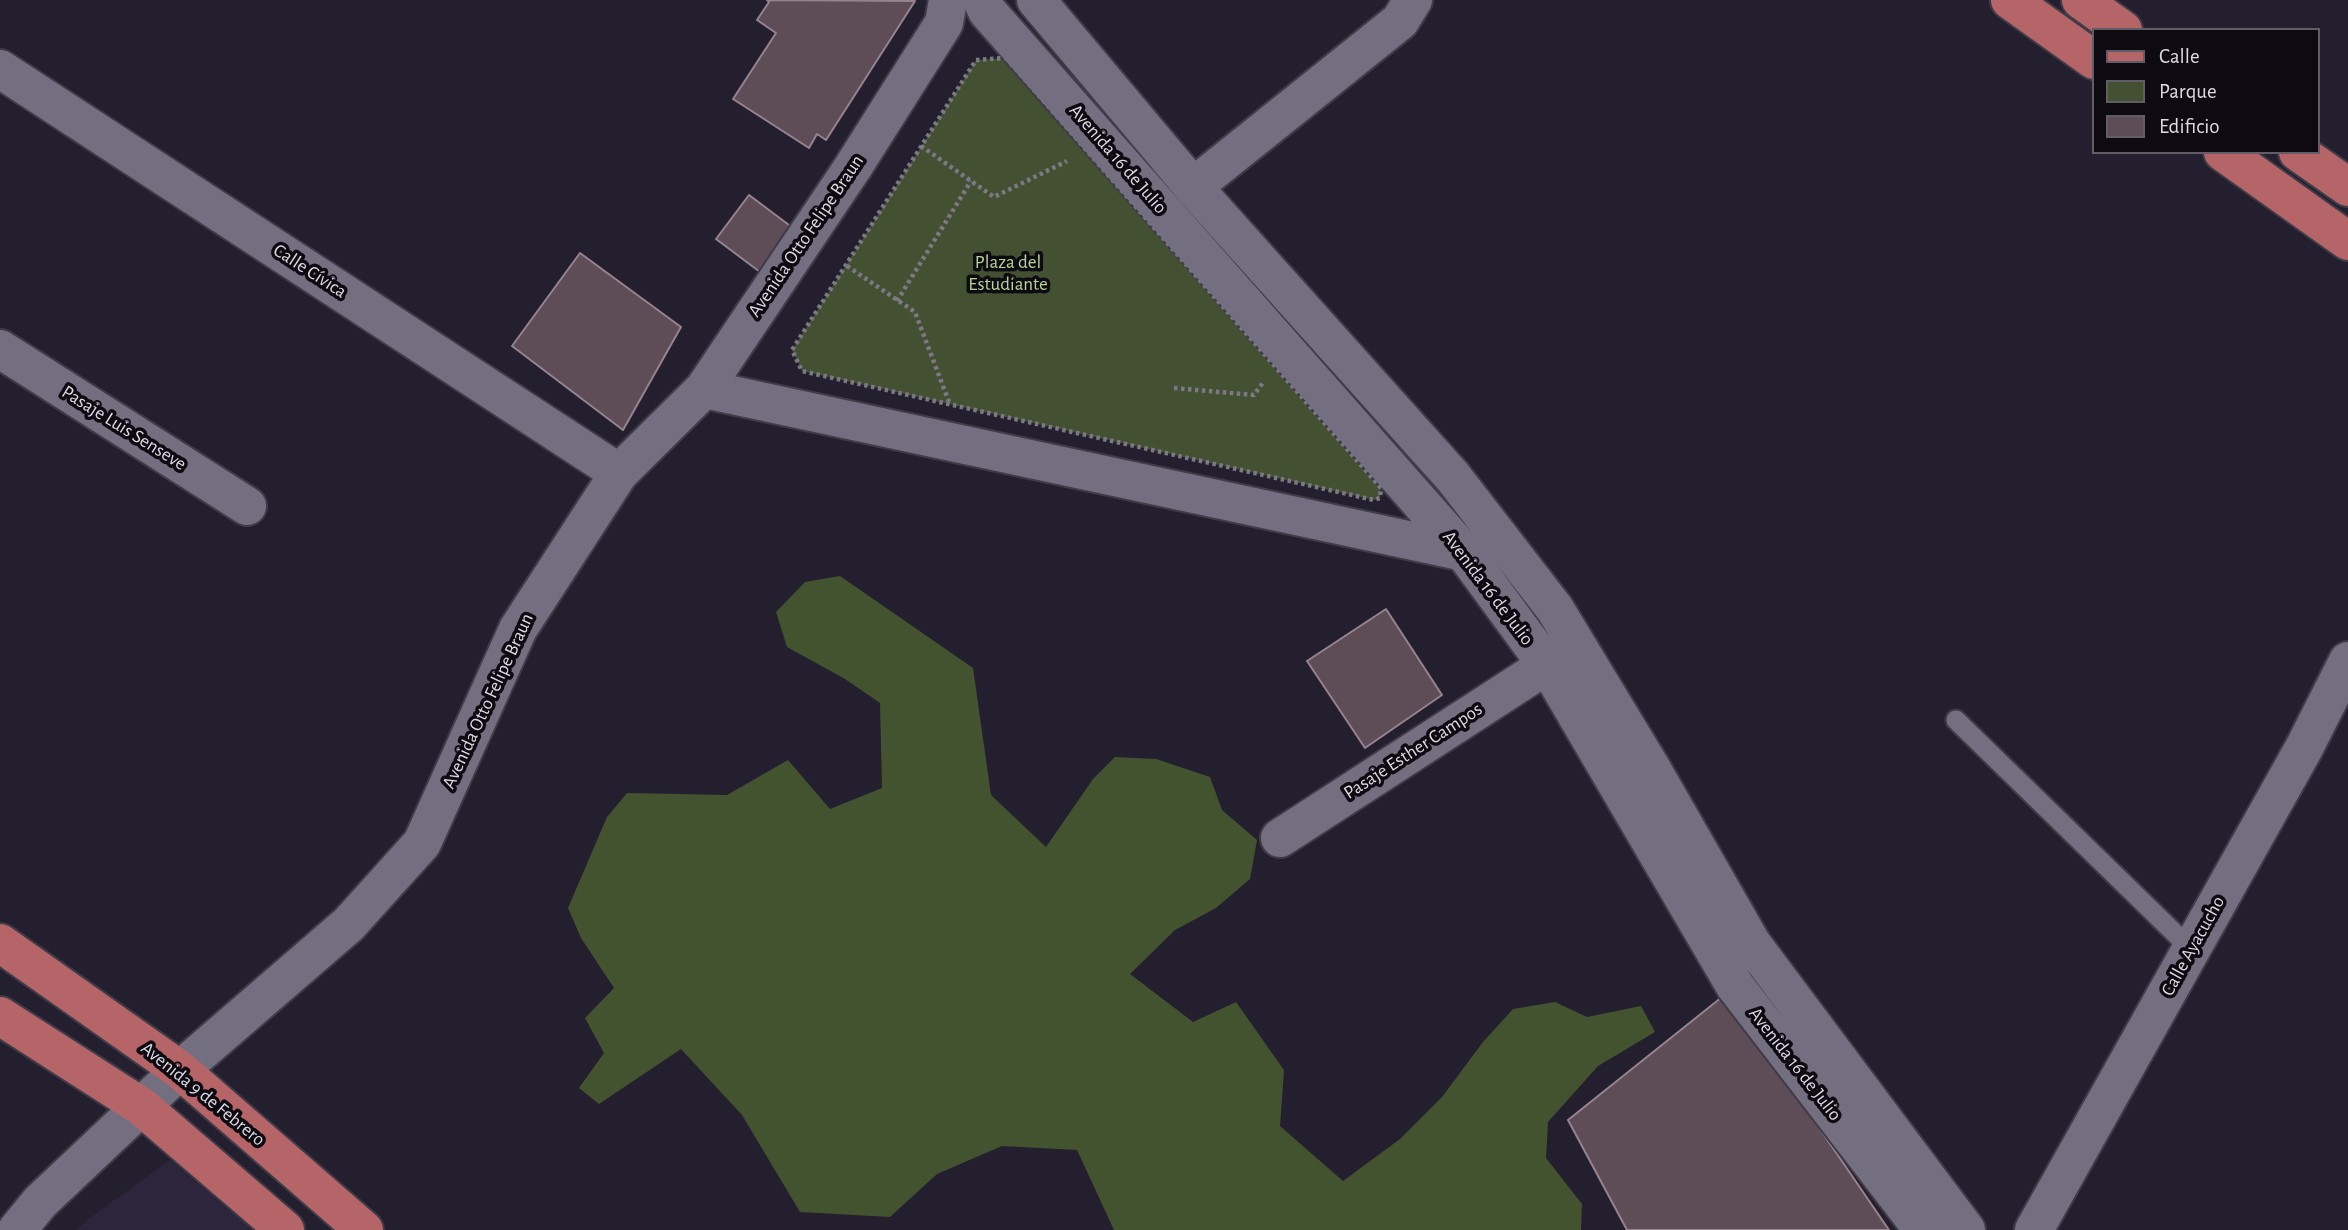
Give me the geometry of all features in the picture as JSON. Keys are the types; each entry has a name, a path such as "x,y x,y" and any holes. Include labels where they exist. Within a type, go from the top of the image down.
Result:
{"main road":[{"path":"2010,0 2092,59"},
{"path":"2081,0 2120,28"},
{"path":"2226,154 2348,241"},
{"path":"2301,154 2348,187"},
{"name":"Avenida 9 de Febrero","path":"0,943 180,1070 364,1230"},
{"path":"0,1016 142,1107 285,1230"}],"street":[{"name":"Avenida Otto Felipe Braun","path":"17,1230 40,1202 180,1070 348,924 422,843 517,629 619,473 704,389 853,167 944,23 948,0"},
{"name":"Avenida 16 de Julio","path":"982,0 987,11 1464,552 1547,665 1735,986 1923,1230"},
{"name":"Avenida 16 de Julio","path":"1036,0 1194,187 1453,477 1555,609 1650,766 1752,944 1966,1230"},
{"path":"1194,187 1400,21 1413,0"},
{"name":"Calle Cívica","path":"0,69 619,473"},
{"name":"Pasaje Luis Senseve","path":"0,349 247,506"},
{"path":"704,389 1464,552 1505,544"},
{"name":"Calle Ayacucho","path":"2034,1230 2304,748 2348,661"},
{"name":"Pasaje Esther Campos","path":"1280,838 1547,665"}],"lane":[{"path":"1956,720 2191,949"}],"path":[{"path":"1006,58 1381,488 1380,498 1374,500 802,371 792,350 921,146 976,60 1006,58"},
{"path":"921,146 994,197 1086,151"},
{"path":"897,301 971,181"},
{"path":"846,266 915,313 949,403"},
{"path":"1174,388 1254,395 1275,366"}],"shaded area":[{"path":"170,1160 253,1230 77,1230 87,1220"}],"green space":[{"name":"Plaza del Estudiante","path":"1006,58 1381,488 1380,498 1374,500 802,371 792,350 976,60"},
{"path":"840,576 973,668 991,795 1046,847 1093,779 1115,757 1156,759 1210,777 1222,810 1257,840 1250,879 1216,908 1175,930 1130,974 1193,1022 1236,1002 1284,1070 1280,1126 1343,1181 1400,1139 1442,1097 1483,1042 1513,1009 1555,1002 1587,1017 1641,1006 1655,1032 1598,1066 1548,1122 1546,1158 1582,1204 1581,1230 1114,1230 1077,1150 1002,1146 937,1174 890,1217 800,1212 742,1115 681,1049 599,1104 579,1088 604,1053 585,1018 614,988 581,938 568,908 607,817 627,793 727,795 788,760 830,809 882,788 880,703 845,679 787,647 776,612 805,582"}],"building":[{"path":"767,0 915,1 826,140 817,134 809,148 733,99 776,33 757,20 769,2"},
{"path":"749,195 793,228 760,272 716,239"},
{"path":"580,253 681,327 623,430 512,346"},
{"path":"1386,609 1442,695 1365,748 1307,661"},
{"path":"1727,993 1889,1230 1627,1230 1568,1120"}]}
